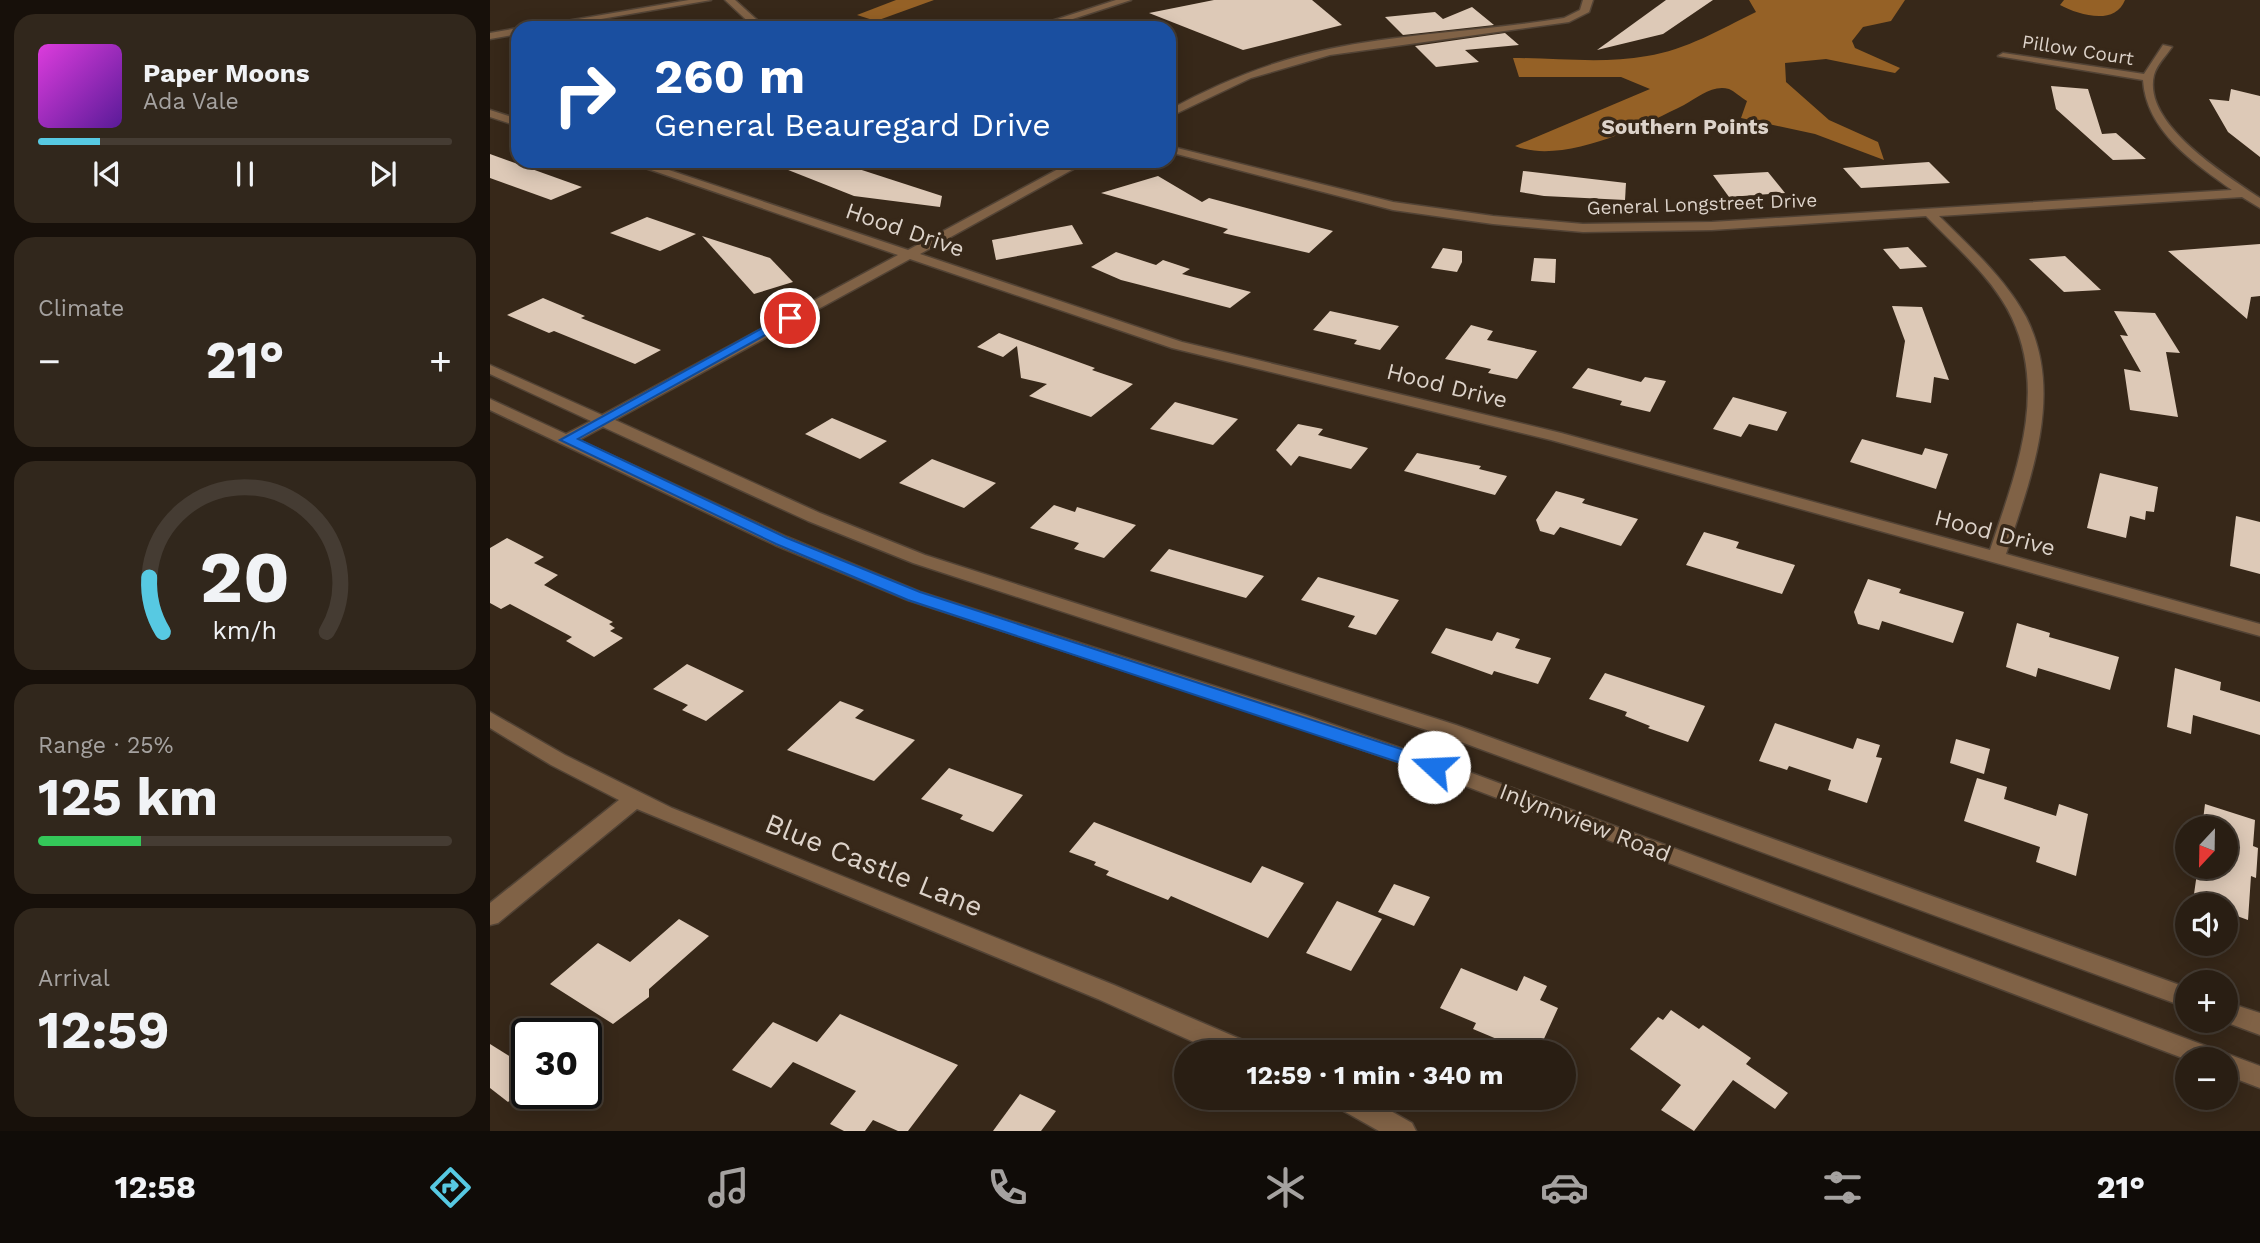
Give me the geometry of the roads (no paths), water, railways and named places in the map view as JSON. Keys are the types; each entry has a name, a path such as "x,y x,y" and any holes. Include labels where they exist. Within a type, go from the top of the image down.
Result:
{"street":[{"path":"575,21 706,0"},
{"path":"730,0 753,21"},
{"path":"1058,21 1126,0"},
{"path":"1176,110 1240,78 1298,59 1356,48 1566,20 1584,12 1588,0"},
{"path":"490,36 511,32"},
{"path":"2167,47 2148,78 2151,102 2162,124 2260,204"},
{"name":"Pillow Court","path":"2003,56 2148,78"},
{"path":"490,113 511,120"},
{"name":"General Longstreet Drive","path":"1176,151 1393,206 1537,225 1685,227 2244,193"},
{"name":"Hood Drive","path":"652,168 1177,345 1555,436 2260,630"},
{"path":"568,440 1069,168"},
{"path":"1930,213 2002,291 2024,327 2035,355 2039,388 2036,423 1996,557"},
{"path":"490,369 814,517 919,559 1449,730 2175,993"},
{"name":"Inlynnview Road","path":"490,404 781,541 914,596 1443,770 2181,1047"},
{"name":"Blue Castle Lane","path":"490,719 558,760 634,800 1214,1040"},
{"path":"490,916 634,800"},
{"path":"2238,1016 2260,1024"},
{"path":"2238,1069 2260,1077"},
{"path":"1365,1110 1403,1131"}],"district":[{"name":"Southern Points","path":"1685,126"}]}
